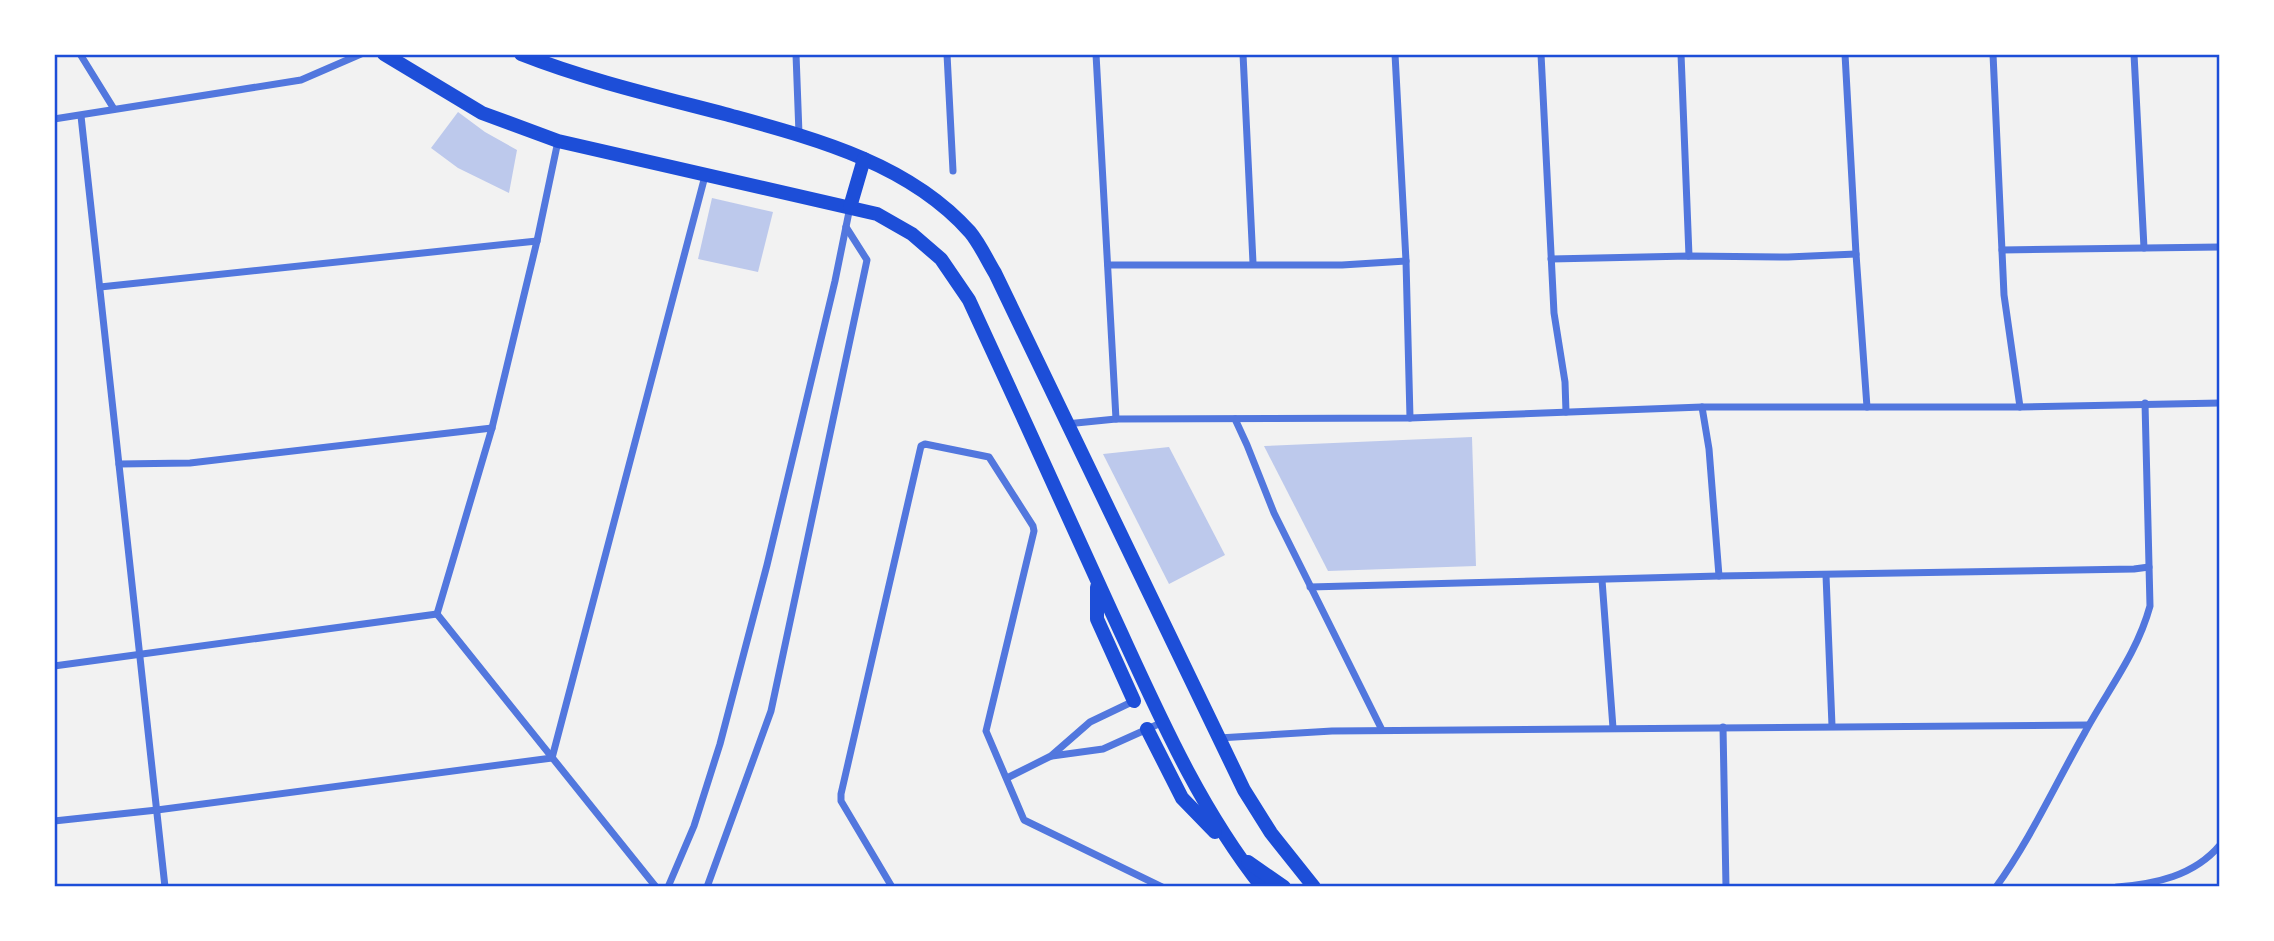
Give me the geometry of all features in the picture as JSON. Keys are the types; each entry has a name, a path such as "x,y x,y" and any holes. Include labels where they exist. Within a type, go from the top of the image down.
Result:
{"main road":[{"path":"384,54 482,113 558,141 877,214 912,234 941,259 969,300 1149,694 1203,801 1235,852 1262,887"},
{"path":"521,54 567,72 799,134 864,159 909,181 972,234 995,273 1244,790 1271,833 1314,887"},
{"path":"850,206 864,159"},
{"path":"1097,578 1097,619 1134,701"},
{"path":"1147,729 1182,798 1235,852 1284,887"}],"street":[{"path":"80,54 114,109"},
{"path":"54,119 301,80 361,54"},
{"path":"796,54 799,134"},
{"path":"947,54 953,171"},
{"path":"1096,54 1116,419"},
{"path":"1243,54 1253,263"},
{"path":"1395,54 1406,261 1410,418"},
{"path":"1541,54 1554,313 1565,383 1566,412"},
{"path":"1681,54 1689,256"},
{"path":"1845,54 1867,407"},
{"path":"1993,54 2004,295 2020,407"},
{"path":"2134,54 2144,248"},
{"path":"81,116 165,887"},
{"path":"437,614 492,428 558,141"},
{"path":"552,758 705,176"},
{"path":"668,887 694,826 720,744 770,552 835,281 850,206"},
{"path":"707,887 771,711 867,260 846,227"},
{"path":"100,287 537,241"},
{"path":"2002,250 2220,247"},
{"path":"1551,259 1856,254"},
{"path":"1108,265 1342,264 1406,261"},
{"path":"1996,887 2014,862 2088,725 2128,662 2143,631 2150,606 2145,403"},
{"path":"1066,424 1116,419 1410,418 1702,407 2020,407 2220,403"},
{"path":"1702,407 1709,449 1719,576"},
{"path":"1235,419 1274,513 1382,730"},
{"path":"119,464 190,463 492,428"},
{"path":"891,887 841,801 841,794 921,446 925,443 989,457 1033,526 1034,531 986,724 986,731 1024,820 1162,887"},
{"path":"1310,587 2149,567"},
{"path":"1826,575 1832,726"},
{"path":"1602,580 1613,728"},
{"path":"437,614 656,887"},
{"path":"54,666 437,614"},
{"path":"1007,778 1051,757 1090,722 1149,694"},
{"path":"1051,757 1103,749 1163,722"},
{"path":"1218,738 1382,730 2088,725"},
{"path":"1723,727 1726,887"},
{"path":"54,821 552,758"},
{"path":"2117,887 2145,885 2171,878 2210,857 2220,845"}],"building":[{"path":"458,112 485,132 517,150 509,193 458,168 431,148"},
{"path":"712,198 773,212 758,272 698,259"},
{"path":"1472,437 1476,566 1328,571 1264,446"},
{"path":"1169,447 1225,555 1169,584 1103,454"}]}
